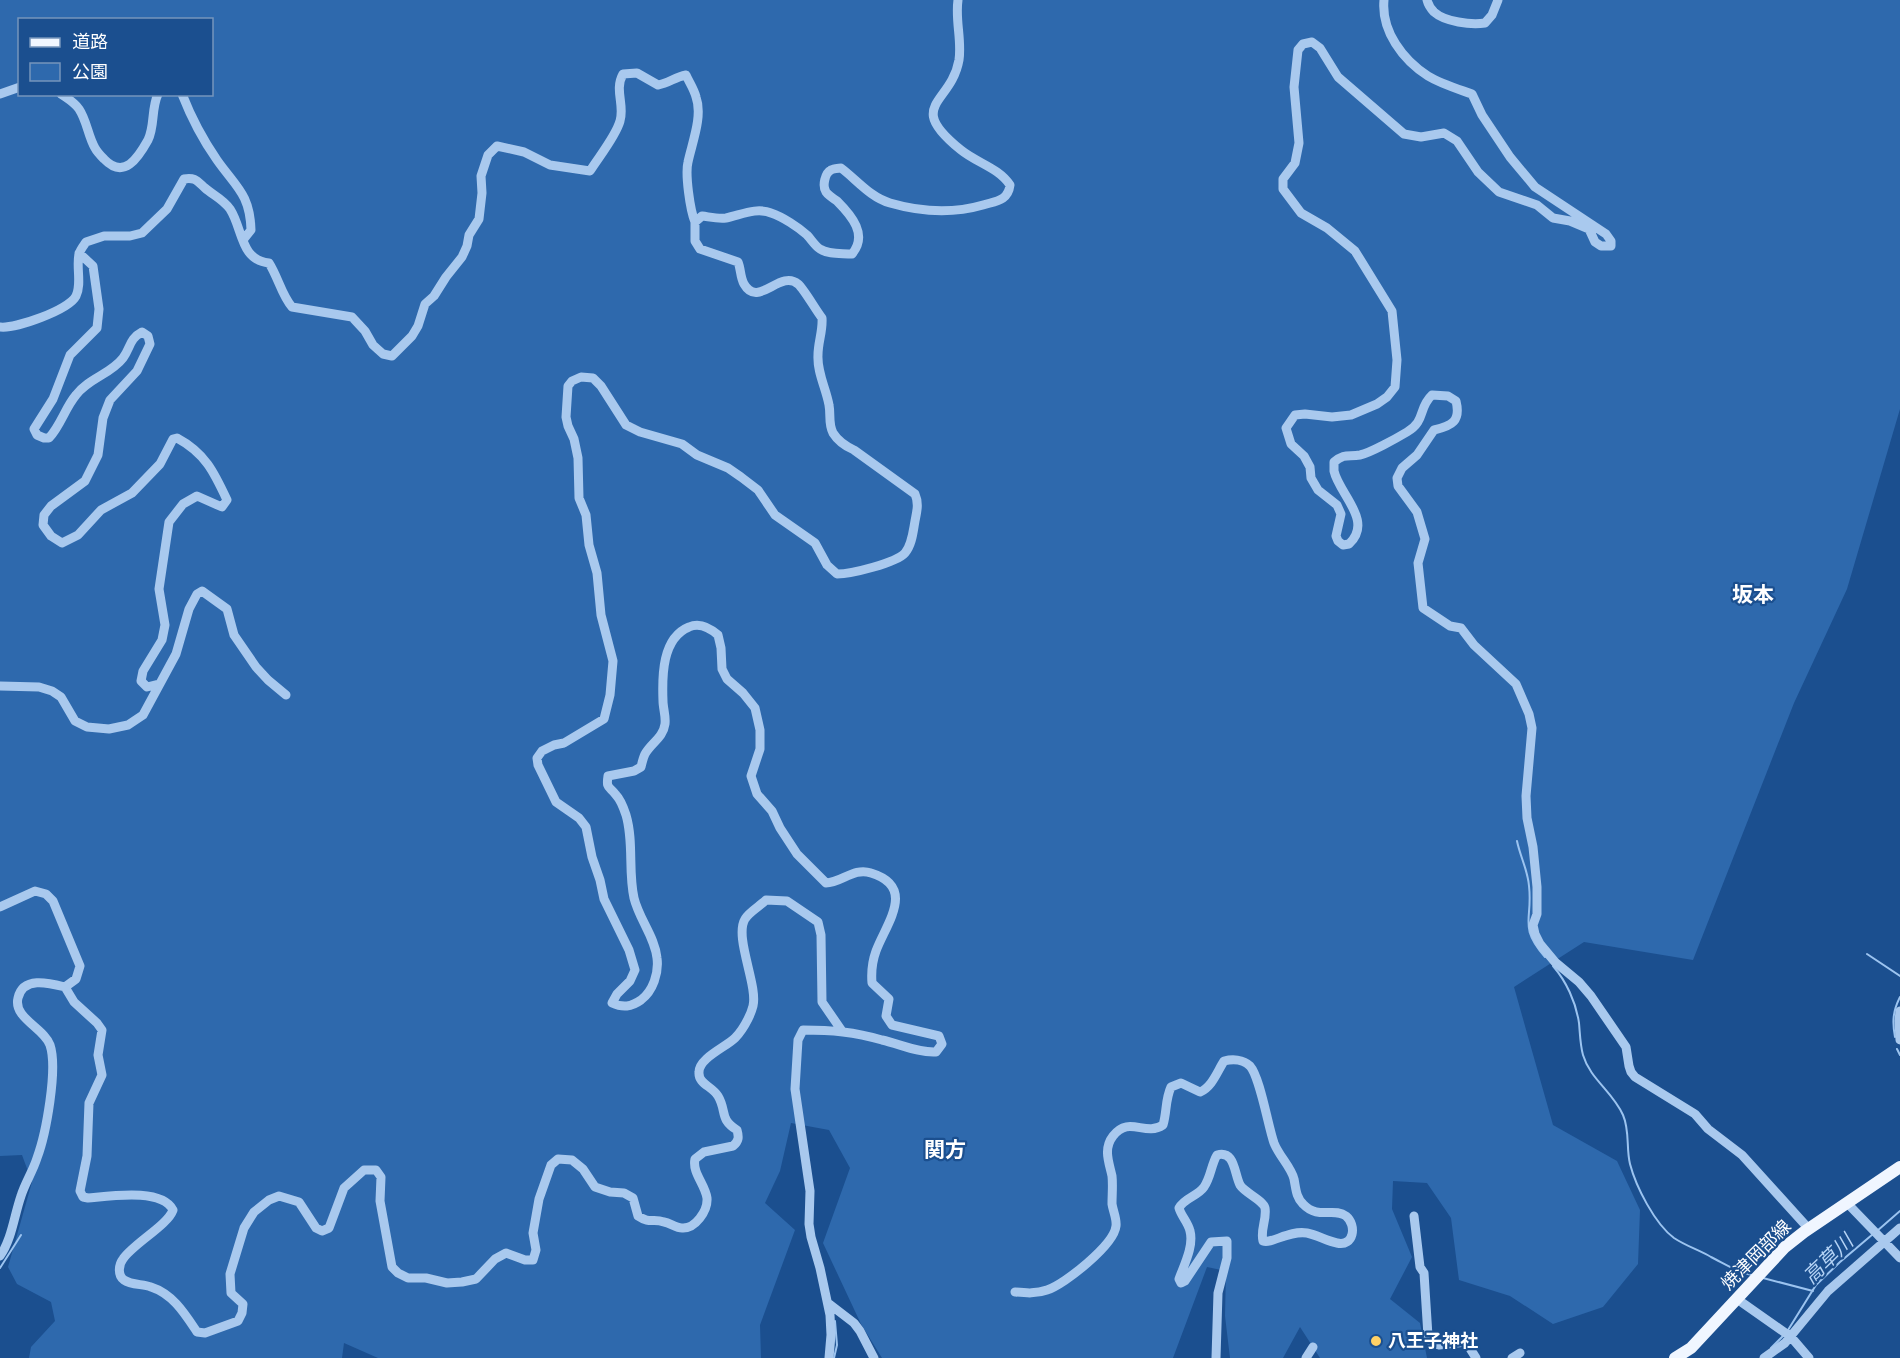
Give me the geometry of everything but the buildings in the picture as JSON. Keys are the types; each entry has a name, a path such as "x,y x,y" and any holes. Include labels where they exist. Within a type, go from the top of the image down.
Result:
{"main road":[{"name":"焼津岡部線","path":"1675,1358 1691,1348 1785,1247 1900,1167"}],"street":[{"path":"695,222 702,216 716,219 727,218 735,214 760,210 772,213 788,222 806,234 819,248 830,253 852,255 857,248 858,227 843,207 826,192 824,183 826,175 831,170 841,168 866,190 890,203 929,210 971,209 1004,198 1009,193 1010,185 1005,177 963,151 943,134 935,121 933,111 935,103 957,69 960,51 956,15 958,0"},
{"path":"1384,0 1383,10 1391,39 1398,48 1429,77 1472,94 1482,115 1510,157 1535,187 1606,234 1611,241 1611,246 1601,246 1595,242 1588,229 1570,220 1553,218 1537,206 1499,192 1478,172 1456,141 1444,133 1421,137 1404,134 1338,77 1320,48 1312,42 1303,44 1298,50 1294,87 1299,143 1295,163 1283,179 1283,189 1301,213 1327,228 1356,251 1392,311 1397,360 1395,387 1387,397 1351,415 1332,417 1295,415 1286,428 1291,444 1304,456 1310,467 1311,478 1318,490 1337,505 1341,514 1336,536 1338,542 1343,545 1349,544 1356,538 1358,531 1355,512 1334,472 1334,462 1341,456 1361,455 1409,431 1421,420 1425,402 1432,395 1448,396 1456,400 1458,410 1455,419 1449,427 1434,430 1418,455 1402,468 1397,478 1398,486 1417,512 1425,539 1418,563 1423,608 1450,626 1461,628 1474,645 1516,684 1529,714 1532,728 1526,796 1537,887 1534,934 1555,962 1579,982 1597,1005 1626,1047 1631,1072 1695,1114 1708,1129 1742,1155 1809,1229"},
{"path":"1426,0 1432,11 1443,17 1478,24 1485,23 1492,15 1498,0"},
{"path":"0,327 8,328 32,320 68,304 76,296 79,253 86,242 104,236 130,236 142,233 167,209 184,179 192,178 228,206 250,254 258,262 269,263 277,276 286,300 292,307 352,318 358,322 373,345 383,354 392,356 412,336 425,304 434,296 462,258 469,235 479,219 482,176 488,155 497,146 524,152 550,165 590,171 621,120 619,82 623,74 637,73 658,85 667,83 675,76 686,75 696,96 698,109 694,143 687,164 692,214 695,222 695,242 700,249 738,262 744,286 752,291 759,292 782,280 791,280 798,284 822,318 818,362 829,403 828,418 831,430 845,446 915,494 918,502 910,544 899,558 837,574 826,565 815,543 775,515 758,490 741,477 682,444 640,432 626,424 601,386 593,378 581,377 572,381 568,386 566,417 578,458 579,498 586,515 597,573 601,615 613,660 612,679 604,719 564,743 542,751 537,758 538,765 556,802 579,818 586,827 604,899 629,950 634,970 630,981 617,994 612,1003 621,1008 632,1006 644,998 653,986 657,973 657,958 634,901 628,820 616,795 608,789 608,776 634,771 641,767 646,752 661,736 665,725 664,665 675,639 682,630 692,625 701,625 718,635 722,669 727,679 755,708 760,730 760,749 751,776 757,794 772,811 797,854 826,883 832,883 849,874 869,872 888,883 896,894 893,915 877,949 871,969 872,983 889,999 886,1016 892,1025 939,1036 942,1044 936,1052 925,1053 883,1040 842,1031 803,1030 798,1040 795,1089 809,1182 810,1237 828,1303 831,1335 829,1358"},
{"path":"0,94 18,88"},
{"path":"64,96 80,111 95,149 107,162 117,168 126,168 135,160 148,138 157,96"},
{"path":"183,96 196,125 217,160 243,194 251,217 251,230 243,240"},
{"path":"79,253 93,266 99,309 97,328 70,355 53,399 34,429 37,435 49,438 56,430 75,395 90,380 112,369 123,357 134,337 142,332 148,336 150,344 137,371 110,400 103,418 98,455 85,481 51,506 44,515 44,525 51,536 62,543 78,535 101,510 132,493 160,464 173,439 177,438 200,454 214,471 227,500 222,507 197,496 183,504 170,522 159,589 165,625 162,640 142,671 141,681 147,687 159,684"},
{"path":"0,686 39,687 52,691 61,697 75,721 87,728 109,729 128,724 143,715 176,654 189,609 196,594 202,591 227,609 234,635 256,667 286,695"},
{"path":"0,907 35,891 46,894 53,901 80,966 76,979 65,987"},
{"path":"0,1257 8,1246 22,1194 37,1158 52,1083 50,1045 44,1035 21,1013 17,1004 18,995 25,986 41,981 65,987 74,1002 102,1030 98,1055 102,1075 89,1103 87,1156 80,1191 83,1197 88,1198 152,1196 170,1204 173,1210 170,1217 122,1260 119,1268 120,1275 124,1281 153,1287 169,1296 181,1308 198,1332 206,1333 238,1321 242,1313 243,1304 231,1293 230,1274 244,1228 254,1212 269,1200 279,1196 288,1197 299,1202 316,1228 322,1231 329,1228 344,1188 364,1170 376,1170 381,1177 380,1201 392,1267 408,1278 426,1278 447,1283 462,1282 476,1279 495,1259 506,1253 525,1260 533,1260 536,1250 532,1233 538,1199 550,1165 558,1159 572,1160 583,1169 596,1187 610,1192 624,1193 633,1198 638,1216 647,1221 662,1221 683,1228 698,1221 707,1205 707,1199 693,1166 695,1159 704,1152 733,1146 739,1137 737,1130 728,1124 723,1114 718,1095 703,1083 698,1075 699,1068 707,1058 735,1037 748,1019 754,1004 742,932 745,919 766,900 787,901 818,922 821,935 822,1002 842,1031"},
{"path":"1900,1011 1900,1040"},
{"path":"1015,1292 1046,1291 1056,1286 1091,1260 1112,1239 1116,1226 1112,1204 1112,1175 1107,1152 1108,1144 1119,1130 1130,1125 1144,1129 1159,1128 1163,1125 1166,1098 1171,1087 1181,1083 1200,1092 1210,1084 1224,1061 1232,1059 1245,1062 1256,1074 1274,1143 1283,1162 1291,1171 1298,1198 1310,1210 1319,1213 1337,1212 1346,1216 1353,1230 1351,1239 1347,1243 1339,1244 1308,1233 1294,1232 1268,1243 1263,1241 1265,1208 1262,1203 1243,1189 1233,1161 1228,1156 1216,1155 1206,1185 1179,1208 1190,1232 1190,1238 1179,1279 1181,1283 1185,1281 1211,1242 1227,1241 1227,1258 1218,1293 1216,1358"},
{"path":"1847,1203 1900,1258"},
{"path":"1414,1216 1420,1267 1424,1273 1428,1336 1432,1342 1439,1345 1466,1342 1476,1358"},
{"path":"1764,1358 1785,1343 1787,1335 1828,1291 1900,1228"},
{"path":"1737,1299 1787,1335 1809,1358"},
{"path":"828,1303 854,1323 874,1358"},
{"path":"1306,1358 1313,1347"}],"green space":[{"path":"0,0 1900,0 1900,409 1847,589 1794,703 1693,960 1584,942 1514,987 1553,1125 1617,1161 1640,1210 1638,1264 1603,1307 1553,1324 1510,1296 1459,1280 1451,1218 1427,1183 1393,1181 1392,1209 1412,1257 1390,1299 1420,1323 1427,1358 1320,1358 1300,1327 1283,1358 1230,1358 1225,1316 1226,1271 1207,1267 1173,1358 882,1358 861,1324 823,1243 850,1168 829,1130 791,1123 780,1171 765,1203 795,1230 760,1325 761,1358 378,1358 344,1343 342,1358 29,1358 31,1347 55,1321 51,1302 17,1284 8,1267 32,1182 22,1155 0,1156"}],"waterway":[{"path":"1517,841 1528,880 1529,930 1545,957"},
{"path":"1867,954 1900,976"},
{"path":"1553,966 1566,985 1576,1007 1586,1064 1614,1099 1623,1115 1630,1164 1653,1214 1674,1238 1736,1270 1752,1275"},
{"path":"1895,1037 1894,1016 1900,997"},
{"path":"1897,1049 1900,1055"},
{"name":"高草川","path":"1877,1231 1900,1211"},
{"name":"高草川","path":"1788,1330 1816,1285 1873,1234"},
{"path":"0,1268 21,1235"},
{"path":"1763,1278 1813,1291"},
{"path":"834,1358 837,1345 835,1321"},
{"name":"高草川","path":"1771,1348 1784,1335"}],"place":[{"name":"八王子神社","path":"1376,1341"}],"district":[{"name":"坂本","path":"1753,595"},
{"name":"関方","path":"945,1150"}]}
